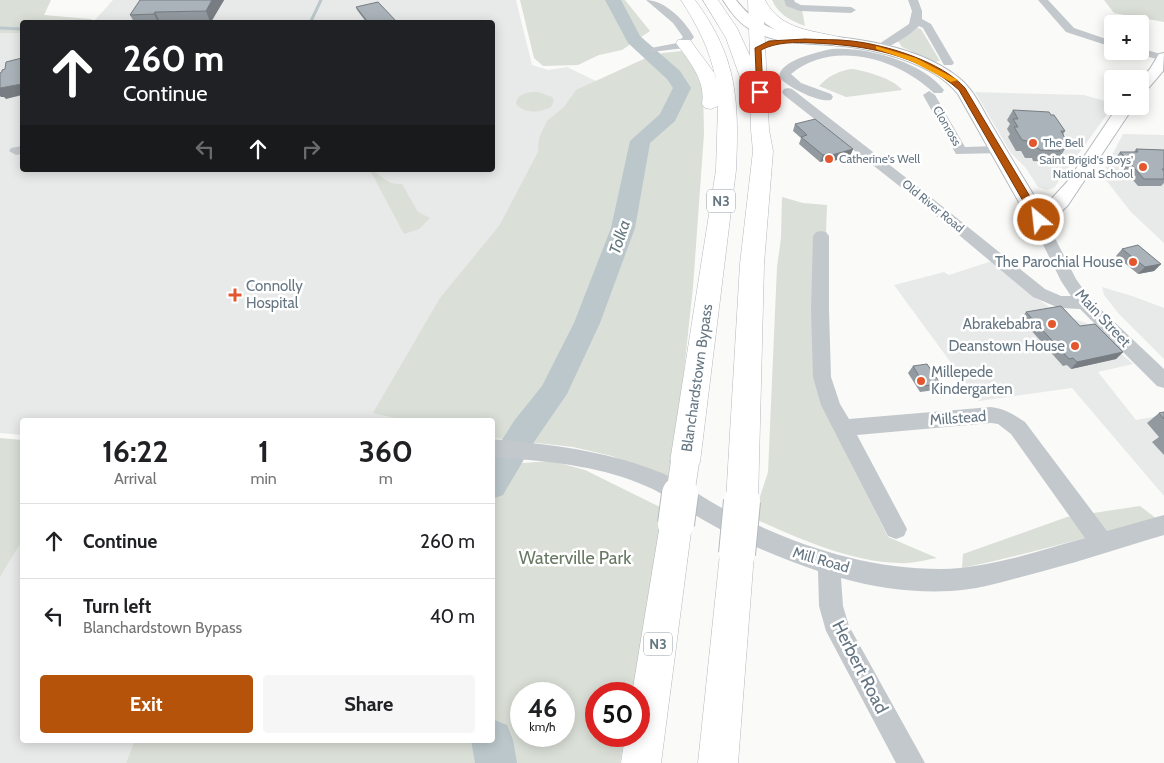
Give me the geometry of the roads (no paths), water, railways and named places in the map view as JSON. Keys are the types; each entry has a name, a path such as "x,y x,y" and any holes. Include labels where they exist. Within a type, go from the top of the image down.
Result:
{"highway":[{"name":"Blanchardstown Bypass","path":"641,763 726,170 729,128 727,84 723,68 706,27 688,0"},
{"path":"710,0 728,26 746,66 760,130"},
{"name":"N3","path":"718,763 742,501 752,264 763,151 760,130 757,0"},
{"path":"757,0 761,9 770,20 783,28 837,41"},
{"name":"N3","path":"680,39 706,74 712,97 704,220 692,338 692,409"},
{"path":"757,49 769,43 805,41"}],"main road":[{"path":"729,0 740,15 758,28 783,37 805,41 837,41 879,48 950,69 1039,220 1055,210 1119,115"},
{"path":"1149,77 1164,58"},
{"path":"997,150 1012,160 1039,193 1054,197 1070,189"}],"street":[{"path":"651,0 659,9 668,12 688,35 688,40 680,39"},
{"path":"789,0 790,4 800,8 851,10"},
{"path":"879,48 906,32 917,22 917,11 912,0"},
{"path":"1042,0 1070,30 1104,41"},
{"path":"917,22 926,26 950,69"},
{"name":"Clonross","path":"811,91 789,80 785,77 785,73 814,57 838,52 864,55 898,65 932,82 934,93 961,151 997,150"},
{"path":"1149,54 1164,58"},
{"path":"811,91 827,97"},
{"name":"Old River Road","path":"811,91 792,96 922,197 1040,293 1058,302 1084,303"},
{"name":"Main Street","path":"1039,220 1069,280 1084,303 1164,381"},
{"path":"821,236 820,367 831,405 896,529"},
{"name":"Millstead","path":"843,428 991,415 1003,417 1018,428 1102,543"},
{"name":"Mill Road","path":"495,449 546,453 625,468 657,481 713,514 773,545 829,565 880,576 915,579 958,578 994,573 1164,525"},
{"name":"Herbert Road","path":"829,565 831,606 838,631 911,763"}],"waterway":[{"path":"311,20 321,0"},
{"name":"Tolka","path":"495,480 525,430 552,394 587,323 623,228 640,141 668,117 682,88 674,75 634,39 613,0"},
{"path":"0,28 20,29"},
{"name":"Tolka","path":"493,743 496,763"}],"place":[{"name":"The Bell","path":"1033,143"},
{"name":"Catherine's Well","path":"829,159"},
{"name":"Saint Brigid's Boys' National School","path":"1143,167"},
{"name":"The Parochial House","path":"1133,262"},
{"name":"Connolly Hospital","path":"235,295"},
{"name":"Abrakebabra","path":"1052,324"},
{"name":"Deanstown House","path":"1075,346"},
{"name":"Millepede Kindergarten","path":"921,381"}],"park label":[{"name":"Waterville Park","path":"575,558"}]}
